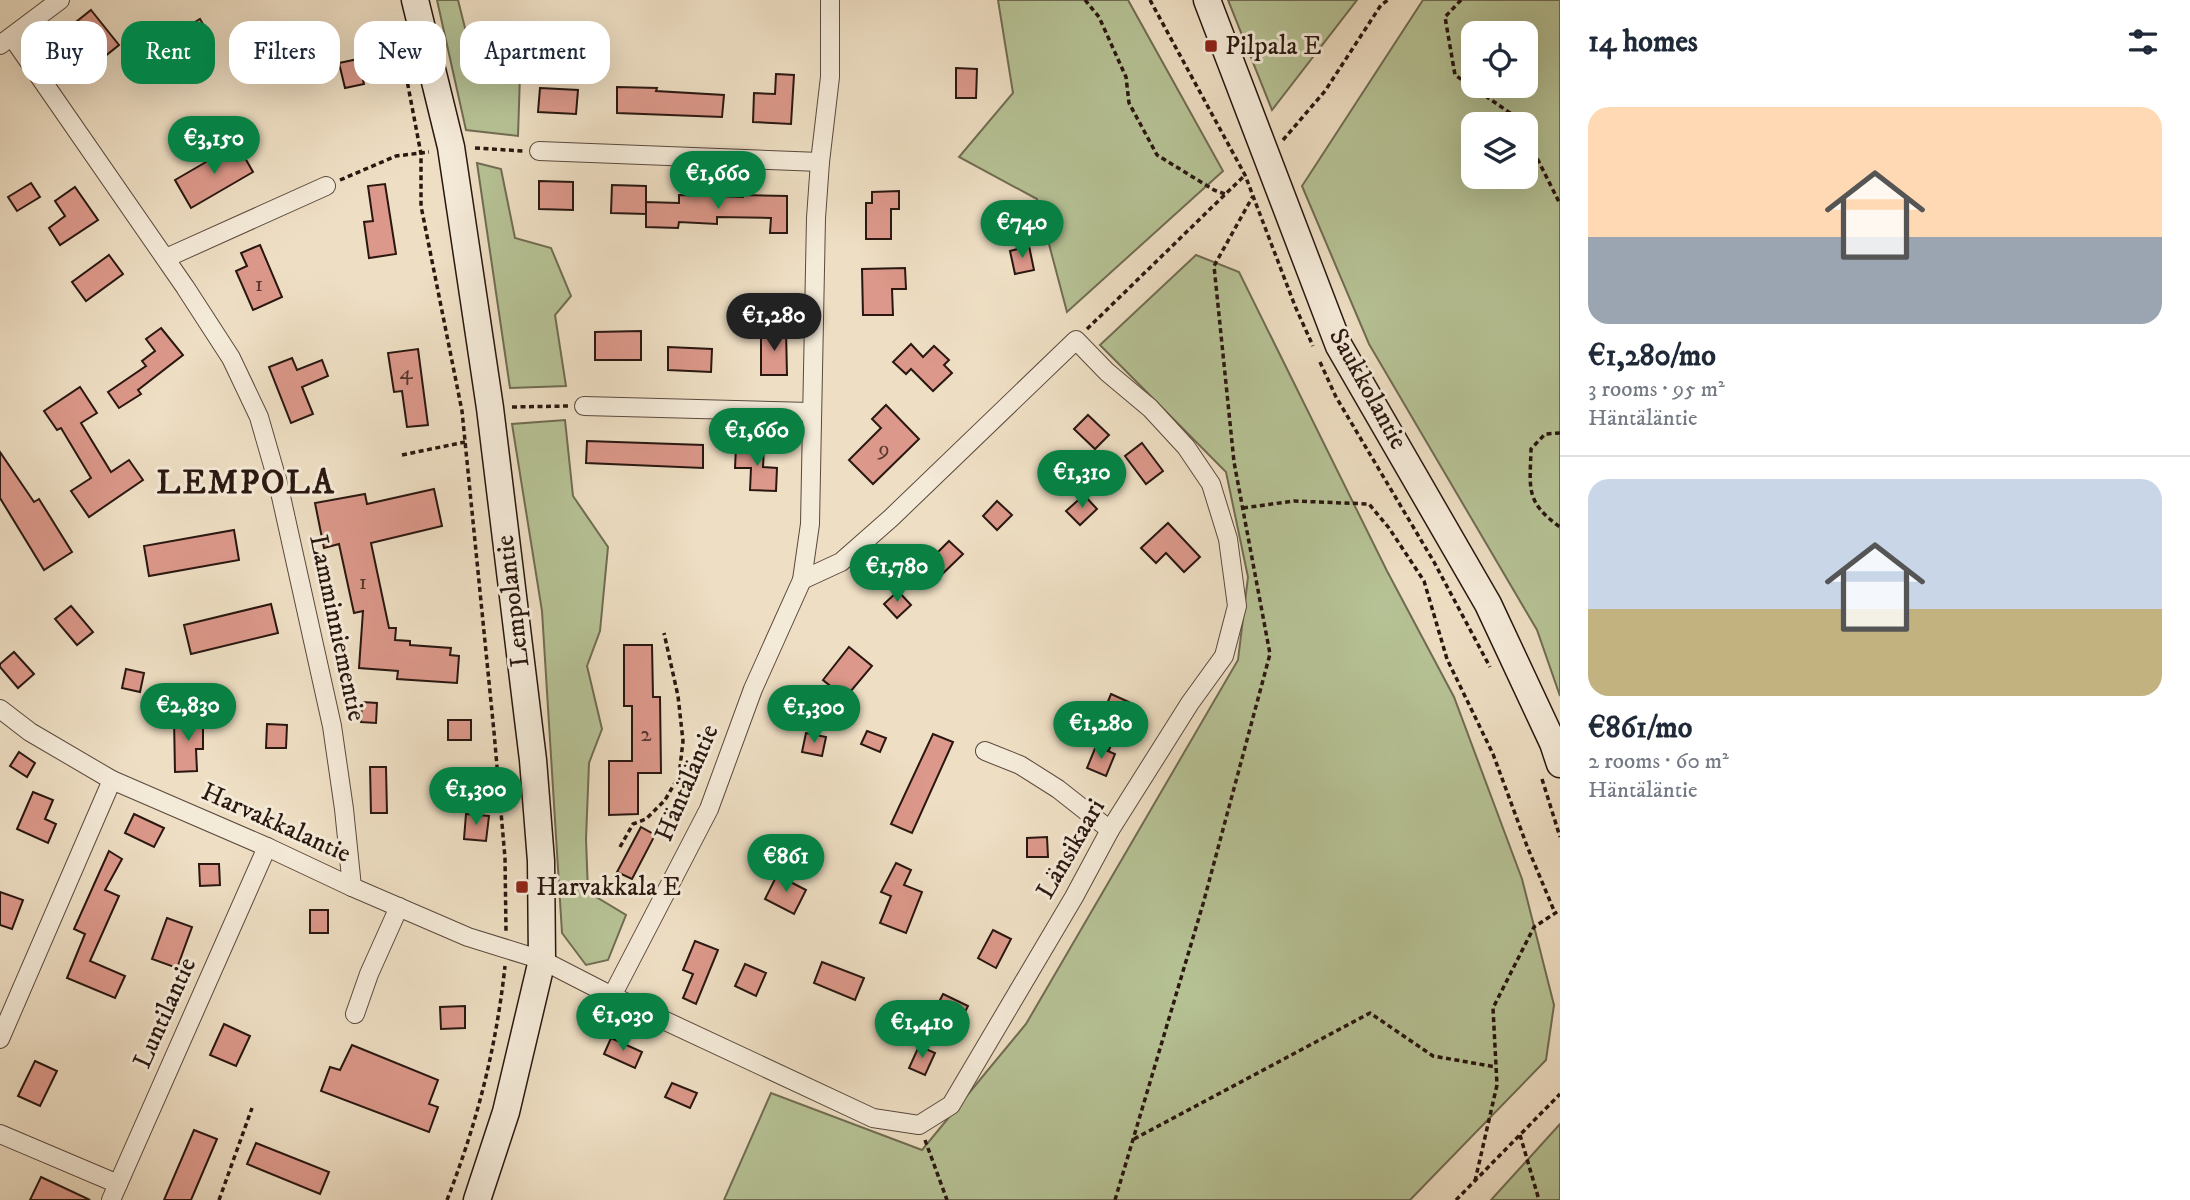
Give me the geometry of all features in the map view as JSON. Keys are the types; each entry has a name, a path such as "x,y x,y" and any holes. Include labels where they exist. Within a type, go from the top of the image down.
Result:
{"street":[{"path":"6,41 60,0"},
{"name":"Lempolantie","path":"415,0 451,147 490,408 533,760 541,861 542,960 506,1112 477,1200"},
{"name":"Häntäläntie","path":"612,996 709,809 753,689 802,580 810,524 816,218 830,78 830,0"},
{"name":"Saukkolantie","path":"1207,0 1339,345 1488,604 1553,743 1560,764"},
{"name":"Lamminniementie","path":"6,41 166,258 231,358 259,417 274,470 332,726 352,887"},
{"path":"539,151 820,162"},
{"path":"166,258 326,186"},
{"path":"802,580 841,562 891,518 1076,340"},
{"name":"Länsikaari","path":"919,1125 951,1105 1074,897 1110,830 1190,703 1224,656 1237,606 1228,539 1211,484 1186,447 1150,408 1107,372 1076,340"},
{"path":"583,406 811,412"},
{"name":"Harvakkalantie","path":"0,709 30,732 112,780 267,846 352,887 468,937 542,960"},
{"path":"985,751 1020,765 1058,789 1110,830"},
{"path":"0,1039 112,780"},
{"name":"Luntilantie","path":"114,1192 267,846"},
{"path":"355,1014 369,974 399,907"},
{"path":"542,960 612,996 873,1118 919,1125"},
{"path":"0,1134 114,1192"}],"path":[{"path":"1084,0 1099,17 1126,77 1129,103 1157,155 1225,194"},
{"path":"1076,340 1225,194 1269,157 1325,91 1381,5 1388,0"},
{"path":"1461,0 1445,17 1455,75 1509,112"},
{"path":"407,84 421,154 421,206 465,442 505,858 506,949 493,1053 469,1143 447,1200"},
{"path":"326,186 396,156 451,147 539,151"},
{"path":"1538,160 1560,204"},
{"path":"461,411 583,406"},
{"path":"1560,433 1545,434 1531,449 1530,493 1546,517 1560,527"},
{"path":"402,455 465,442"},
{"path":"1243,509 1294,501 1369,504 1389,528 1424,581 1447,659 1493,754 1527,846 1558,911 1534,927 1493,1008 1497,1085 1475,1181"},
{"path":"620,847 633,824 646,819 665,800 678,776 682,741 679,707 664,634"},
{"path":"1133,1140 1370,1013 1433,1056 1496,1067"},
{"path":"1456,1200 1560,1094"},
{"path":"219,1200 252,1108"},
{"path":"919,1125 947,1200"},
{"path":"1520,1135 1539,1200"}],"green space":[{"path":"437,0 458,0 463,21 460,21 460,84 520,84 518,136 466,130 446,40 446,21 442,21"},
{"path":"998,0 1128,0 1223,171 1067,312 1037,199 959,157 1013,93"},
{"path":"1228,0 1357,0 1272,110"},
{"path":"1423,0 1560,0 1560,696 1537,630 1369,344 1302,186"},
{"path":"477,163 501,169 515,238 551,248 571,296 555,315 566,386 510,388"},
{"path":"1196,255 1239,272 1387,571 1454,697 1522,879 1554,1005 1546,1060 1410,1200 724,1200 771,1093 922,1150 1026,1024 1238,660 1248,577 1226,472 1100,345"},
{"path":"565,420 573,496 608,547 600,631 587,666 602,729 589,763 586,839 588,892 626,915 608,960 586,965 562,933 542,611 512,424"},
{"path":"1560,1124 1560,1200 1491,1200"}],"building":[{"path":"91,10 100,21 77,21"},
{"path":"107,30 119,45 107,55"},
{"path":"354,60 354,84 364,84 345,88 340,63"},
{"path":"956,68 977,69 976,98 956,98"},
{"path":"776,74 794,75 791,124 753,122 754,93 775,94"},
{"path":"617,87 724,95 722,117 617,113"},
{"path":"540,88 578,90 576,114 538,112"},
{"path":"237,144 253,172 191,208 175,180"},
{"path":"539,181 573,182 573,210 539,209"},
{"path":"31,183 40,197 17,211 8,197"},
{"path":"385,184 396,254 369,258 364,222 373,221 368,186"},
{"path":"612,185 646,186 646,214 611,213"},
{"path":"75,187 98,220 60,245 49,228 65,216 55,201"},
{"path":"899,191 899,209 891,209 891,239 866,239 866,203 872,203 872,192"},
{"path":"679,195 787,196 787,233 770,233 771,218 717,217 717,224 679,222 678,228 646,227 646,202 679,203"},
{"path":"260,245 282,297 253,310 236,271 247,266 241,253"},
{"path":"1029,246 1034,270 1015,274 1010,251"},
{"path":"109,255 123,274 86,301 72,282"},
{"path":"905,268 906,289 892,289 893,315 863,315 862,269"},
{"path":"161,328 183,355 138,390 141,394 119,408 108,392 146,366 142,361 155,351 146,339"},
{"path":"761,330 786,330 787,375 761,375"},
{"path":"641,331 641,360 595,360 595,332"},
{"path":"911,344 923,357 934,346 949,360 944,365 952,373 933,391 911,369 906,374 893,362"},
{"path":"668,347 712,349 711,372 668,370"},
{"path":"418,349 428,425 407,427 402,391 394,392 388,353"},
{"path":"292,358 297,370 322,360 328,376 302,387 313,414 291,423 269,367"},
{"path":"80,387 97,413 81,423 111,472 129,460 143,480 89,517 71,491 91,478 61,428 57,430 44,411"},
{"path":"886,405 919,439 873,484 849,460 881,428 872,419"},
{"path":"1088,415 1109,435 1095,449 1074,429"},
{"path":"587,441 703,445 703,468 586,463"},
{"path":"1142,443 1163,471 1146,484 1125,456"},
{"path":"736,447 764,447 763,467 777,468 776,491 750,490 751,468 735,468"},
{"path":"0,452 34,502 39,499 72,552 44,570 0,498"},
{"path":"434,489 442,526 371,543 389,628 396,628 395,640 410,641 410,645 451,648 450,655 459,656 457,683 397,679 398,671 359,668 363,611 354,613 339,544 324,548 315,503 365,494 367,504"},
{"path":"1084,495 1097,509 1080,525 1066,511"},
{"path":"997,501 1012,515 997,530 983,516"},
{"path":"1168,523 1200,557 1184,572 1166,553 1156,563 1141,548"},
{"path":"234,530 239,560 149,576 144,546"},
{"path":"949,541 963,554 934,582 921,569"},
{"path":"898,591 911,605 897,618 884,604"},
{"path":"271,604 278,633 191,654 184,625"},
{"path":"71,606 93,632 77,645 55,619"},
{"path":"624,645 652,645 653,697 660,697 661,773 638,773 638,814 609,815 609,761 632,761 632,706 624,706"},
{"path":"849,647 872,666 845,698 823,680"},
{"path":"14,652 34,674 18,688 0,667"},
{"path":"126,669 144,673 140,692 122,688"},
{"path":"1111,694 1129,702 1109,750 1091,743"},
{"path":"362,702 377,703 376,723 361,722"},
{"path":"174,718 203,718 203,749 196,749 197,771 175,772"},
{"path":"448,720 471,720 471,740 448,740"},
{"path":"267,724 287,725 286,748 266,748"},
{"path":"867,731 886,738 880,752 861,744"},
{"path":"806,733 826,737 822,756 802,752"},
{"path":"933,734 953,742 912,833 891,824"},
{"path":"1096,746 1115,754 1106,776 1087,768"},
{"path":"19,752 35,763 27,777 10,766"},
{"path":"370,767 386,767 387,813 371,813"},
{"path":"33,792 53,800 45,819 56,824 48,843 17,829"},
{"path":"134,814 164,828 154,847 125,833"},
{"path":"466,814 489,816 486,841 464,839"},
{"path":"641,827 655,835 632,879 617,872"},
{"path":"1047,837 1048,857 1027,857 1027,838"},
{"path":"109,851 122,859 105,890 119,896 90,961 125,976 115,998 67,978 85,934 74,929"},
{"path":"896,863 911,870 904,885 922,892 906,933 880,923 891,896 881,892"},
{"path":"199,864 219,864 220,885 200,886"},
{"path":"777,875 806,890 794,914 765,899"},
{"path":"0,892 23,900 12,929 0,925"},
{"path":"310,910 328,910 328,933 310,933"},
{"path":"167,918 192,927 177,968 152,959"},
{"path":"993,930 1011,939 996,968 978,958"},
{"path":"695,941 718,950 696,1004 683,998 693,974 683,970"},
{"path":"822,962 864,978 855,1000 814,983"},
{"path":"745,964 766,973 756,996 735,986"},
{"path":"943,994 968,1006 960,1022 935,1010"},
{"path":"465,1006 465,1028 441,1029 440,1007"},
{"path":"224,1024 250,1036 236,1066 210,1055"},
{"path":"611,1038 642,1052 635,1068 604,1054"},
{"path":"352,1045 438,1080 429,1104 438,1107 429,1132 321,1091 330,1067 340,1070"},
{"path":"919,1046 935,1053 925,1075 909,1068"},
{"path":"35,1061 57,1071 40,1106 18,1096"},
{"path":"672,1083 697,1093 690,1108 665,1097"},
{"path":"194,1130 217,1139 191,1200 164,1200"},
{"path":"256,1143 329,1172 320,1194 247,1164"},
{"path":"41,1177 90,1200 30,1200"}],"place":[{"name":"Pilpala E","path":"1211,46"},
{"name":"Harvakkala E","path":"522,887"}],"district":[{"name":"LEMPOLA","path":"246,483"}]}
